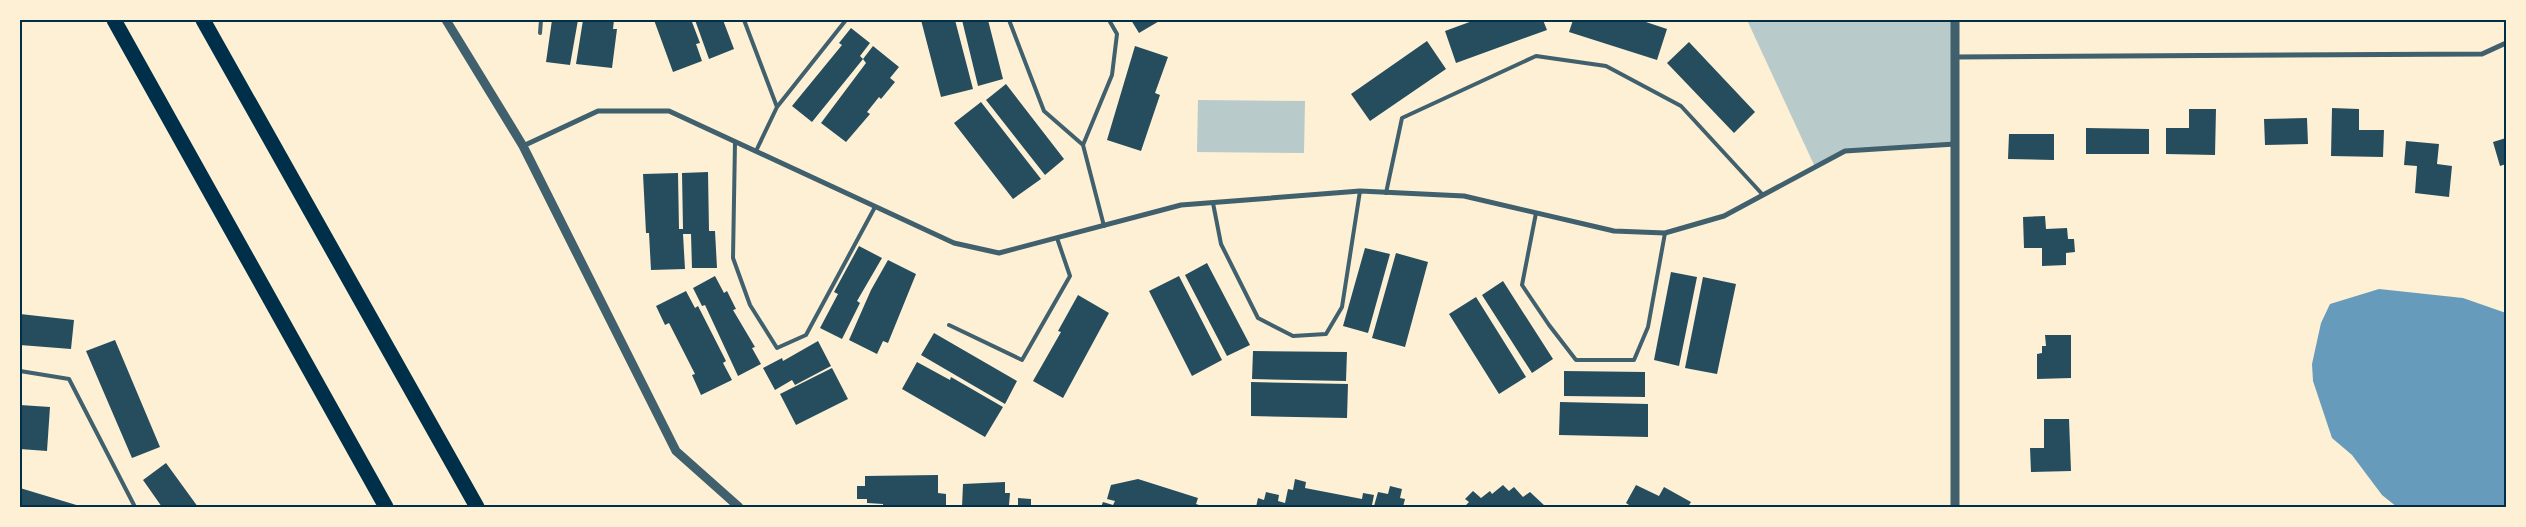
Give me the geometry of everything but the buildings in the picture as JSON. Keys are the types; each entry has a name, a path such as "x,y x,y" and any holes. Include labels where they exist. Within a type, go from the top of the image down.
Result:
{"highway":[{"path":"114,20 386,507"},
{"path":"203,20 477,507"}],"street":[{"path":"446,20 523,146 676,452 739,507"},
{"path":"1955,20 1955,507"},
{"path":"1955,57 2482,54 2506,43"},
{"path":"523,146 598,111 669,111 954,244 999,253 1182,206 1360,191 1464,196 1614,231 1665,233 1724,216 1845,151 1955,144"}],"lane":[{"path":"540,33 541,20"},
{"path":"744,20 777,107"},
{"path":"756,151 777,107 846,20"},
{"path":"1009,20 1044,112 1084,145"},
{"path":"1104,226 1084,145 1112,75 1117,34 1109,20"},
{"path":"1386,192 1402,118 1536,56 1606,66 1680,106 1763,195"},
{"path":"735,142 733,258 750,305 777,348 806,335 875,207"},
{"path":"1213,203 1221,244 1258,318 1293,336 1302,336 1326,334 1342,307 1360,191"},
{"path":"1536,213 1522,285 1576,360 1634,360 1648,327 1665,233"},
{"path":"949,325 1022,360 1070,276 1057,238"},
{"path":"20,371 69,379 135,507"}],"shaded area":[{"path":"1747,20 1955,20 1955,144 1845,151 1815,167"},
{"path":"1198,100 1305,101 1304,153 1197,152"}],"water":[{"path":"2379,289 2463,298 2506,313 2506,507 2397,507 2382,495 2352,455 2332,438 2313,381 2312,364 2321,323 2330,304"}]}
